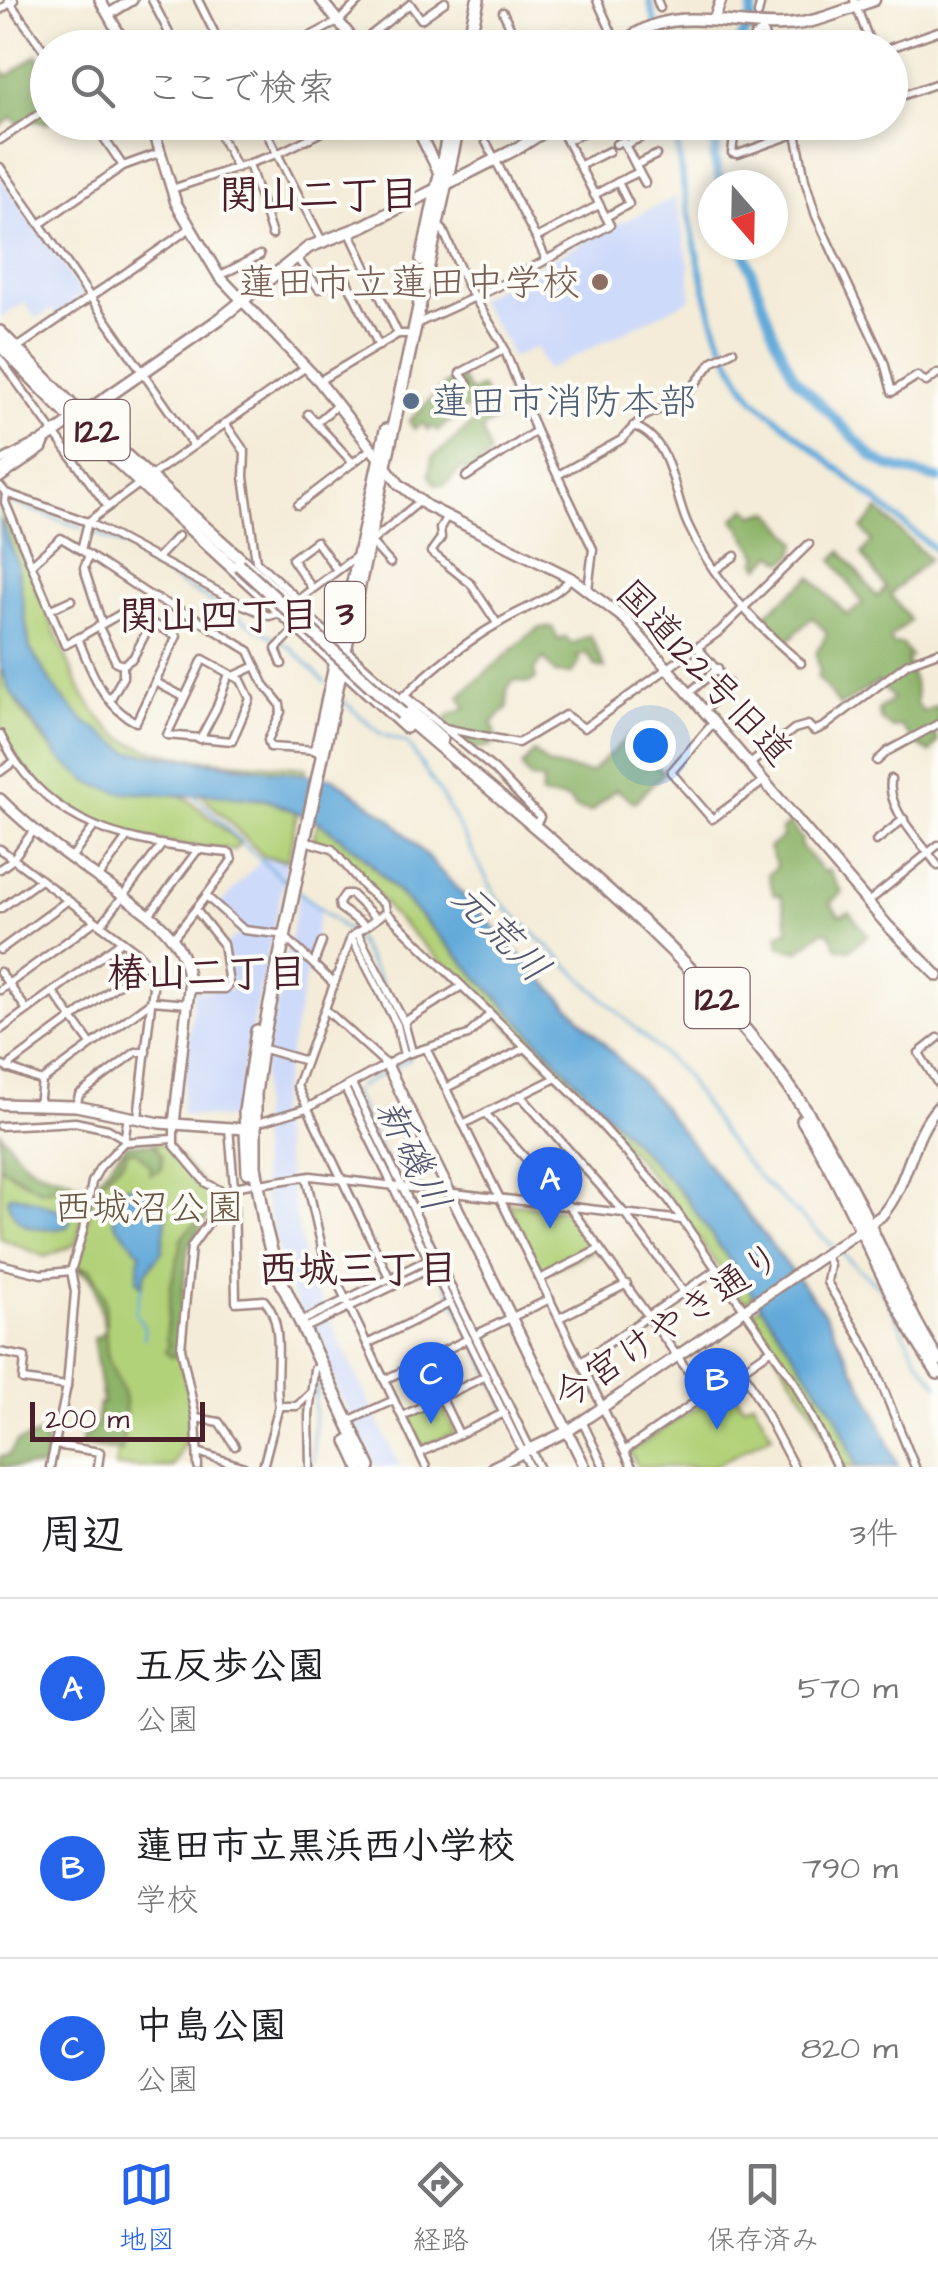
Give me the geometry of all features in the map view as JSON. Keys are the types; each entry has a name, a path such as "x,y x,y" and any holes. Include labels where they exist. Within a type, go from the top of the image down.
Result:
{"main road":[{"path":"475,30 481,0"},
{"path":"636,30 660,9 721,19 800,24 855,3 874,0"},
{"name":"3","path":"342,649 371,542 407,331 448,140"},
{"name":"3","path":"407,331 426,276 437,224 440,182 453,140"},
{"path":"77,418 322,241 350,233 440,182 528,140"},
{"name":"122","path":"0,332 4,354 514,814 683,972 727,1019 799,1114 938,1360"},
{"name":"3","path":"360,1467 271,1272 254,1184 249,1126 250,1066 339,666 358,556 383,466"},
{"name":"122","path":"158,492 295,601 342,649 402,698 514,814"},
{"name":"122","path":"158,492 296,628 534,827 678,958 732,1014 806,1110 834,1156 907,1325 938,1373"},
{"name":"3","path":"317,768 317,750 339,666"},
{"name":"3","path":"249,1126 281,935"},
{"name":"3","path":"254,1184 269,1247 300,1326 369,1467"}],"street":[{"path":"100,0 117,30"},
{"path":"109,14 132,0"},
{"path":"152,0 168,30"},
{"path":"198,0 213,30"},
{"path":"321,0 346,30"},
{"path":"321,30 338,21 360,0"},
{"path":"597,0 610,30"},
{"path":"721,0 721,19"},
{"path":"756,30 761,0"},
{"path":"0,10 10,1 30,30"},
{"path":"378,30 410,4 421,18 445,2"},
{"path":"855,3 865,30"},
{"path":"503,12 511,30"},
{"path":"759,23 761,30"},
{"path":"908,42 938,31"},
{"path":"908,94 938,83"},
{"path":"0,140 30,120"},
{"path":"106,140 123,166"},
{"name":"国道122号旧道","path":"156,140 170,190 189,229 220,276 319,381 383,466 420,502 571,578 626,620 868,902 938,975"},
{"path":"222,140 236,168"},
{"path":"270,140 322,241"},
{"path":"170,190 277,154 305,140"},
{"path":"422,140 440,182"},
{"path":"632,140 621,145 644,183"},
{"path":"734,140 732,154 777,140"},
{"path":"798,140 804,180 816,216 884,362 892,392 917,376 926,382 938,373"},
{"path":"319,381 610,225 567,141"},
{"path":"486,142 546,259"},
{"path":"579,166 609,151"},
{"path":"40,224 123,166 159,154"},
{"path":"594,195 656,156"},
{"path":"249,164 272,235"},
{"path":"0,167 193,445"},
{"path":"606,217 629,204 618,182"},
{"path":"536,238 599,205"},
{"path":"437,224 444,230 474,298 505,349 536,432 593,549 588,590"},
{"path":"108,508 50,437 4,354 189,229"},
{"path":"350,233 407,331"},
{"path":"220,276 260,255"},
{"path":"296,258 319,288 345,276 378,346"},
{"path":"426,276 435,281 440,279"},
{"path":"468,384 460,372 505,349"},
{"path":"558,475 620,440 656,410 684,398 710,364 728,353"},
{"path":"81,550 88,522 306,367"},
{"path":"316,423 337,404"},
{"path":"308,414 353,464"},
{"path":"0,470 77,418"},
{"path":"226,424 244,452 256,561 295,601 358,556"},
{"path":"633,426 642,429 662,454 687,523 744,609 801,663"},
{"path":"466,477 536,432"},
{"path":"0,460 50,437"},
{"path":"2,486 43,449 50,437"},
{"path":"298,505 370,449"},
{"path":"2,486 88,522 243,605 270,616 280,613"},
{"path":"2,486 5,502 65,645 122,613 139,616 177,636 136,722 110,700 89,667 78,638"},
{"path":"390,563 371,542 420,502"},
{"path":"446,516 440,528 441,538 431,552 471,584 497,624"},
{"path":"158,558 178,536"},
{"path":"33,564 60,538 149,595 194,616 249,651 280,704 281,712 268,740 270,747 317,750"},
{"path":"312,588 292,560 316,542 337,570"},
{"path":"444,728 518,743 565,716 584,728 698,648 809,544"},
{"path":"90,554 84,568 100,626 116,662 123,665"},
{"path":"716,569 735,556"},
{"path":"534,827 540,817 495,770 402,698 497,624 560,591 571,578"},
{"path":"139,616 149,595"},
{"path":"51,609 71,600"},
{"path":"123,665 133,658 151,623"},
{"path":"282,664 276,650 296,628"},
{"path":"698,648 729,684 704,710"},
{"path":"750,764 794,729 808,725 814,731 825,726 908,663 938,652"},
{"path":"202,659 232,675 241,680 250,699 232,741 167,735 202,659"},
{"path":"110,700 123,677 123,665"},
{"path":"200,739 232,675 256,666"},
{"path":"689,693 718,668"},
{"path":"155,682 184,697"},
{"path":"714,722 671,772 712,818 765,781"},
{"path":"877,761 938,724"},
{"path":"0,734 38,789 94,828 162,846 230,853 232,860 173,938"},
{"path":"0,772 16,761"},
{"path":"891,779 891,796 938,866"},
{"path":"0,799 173,938 185,962 189,989 173,1139 202,1179 227,1194"},
{"path":"876,841 904,818"},
{"path":"71,858 94,828"},
{"path":"0,869 12,860 34,830"},
{"path":"302,838 332,849 364,887 386,905 386,912 632,1156 747,1308 809,1406 837,1467"},
{"path":"98,878 126,839"},
{"path":"868,902 938,844"},
{"path":"0,990 98,923 162,846"},
{"path":"0,849 122,941 147,963 151,974 146,1052 133,1117 125,1140 92,1182 84,1231 71,1271 75,1292 67,1386 50,1467"},
{"path":"149,916 198,850"},
{"path":"0,909 40,880"},
{"path":"365,926 340,908 345,894 351,894 376,918"},
{"path":"206,896 244,930 281,935 334,983"},
{"path":"0,950 67,900"},
{"path":"189,989 225,989 229,984 223,944 196,910"},
{"path":"386,912 354,934 297,1086 390,1279"},
{"path":"354,934 404,1022 408,1053"},
{"path":"354,934 408,1053"},
{"path":"0,1030 122,941"},
{"path":"314,963 322,942"},
{"path":"4,1067 147,963"},
{"path":"0,972 27,1010"},
{"path":"404,1022 462,986"},
{"path":"53,992 91,1044"},
{"path":"39,1105 42,1081 152,1001 188,1004"},
{"path":"324,1009 389,1068 585,1467"},
{"path":"0,1104 76,1106 174,1124 249,1126 307,1108 389,1068 408,1053 468,1035 490,1014"},
{"path":"938,1038 920,1053 938,1084"},
{"path":"261,1048 306,1061"},
{"path":"446,1088 526,1048"},
{"path":"427,1050 632,1467"},
{"path":"76,1106 79,1094 136,1052 146,1052"},
{"path":"4,1067 42,1081"},
{"path":"463,1124 556,1078"},
{"path":"349,1086 393,1187 471,1337 504,1413 538,1467"},
{"path":"349,1086 404,1189 530,1467"},
{"path":"520,1096 626,1215 684,1292"},
{"name":"今宮けやき通り","path":"493,1467 568,1431 865,1227 889,1206 925,1123 938,1107"},
{"path":"485,1113 571,1208 706,1396"},
{"path":"0,1126 74,1122 108,1130 125,1140 173,1139"},
{"path":"229,1128 236,1302 264,1300 271,1310 276,1332 279,1406 263,1467"},
{"path":"198,1467 196,1418 182,1348 191,1247 234,1187 306,1177 682,1220"},
{"path":"306,1177 323,1252 426,1467"},
{"path":"540,1279 600,1249"},
{"path":"823,1255 830,1266 827,1282 868,1351 915,1467"},
{"path":"300,1326 431,1263"},
{"path":"347,1304 390,1279 431,1263"},
{"path":"0,1264 41,1274 71,1271"},
{"path":"581,1362 717,1269"},
{"path":"559,1318 627,1284"},
{"path":"384,1380 550,1299"},
{"path":"367,1344 450,1303"},
{"path":"624,1451 772,1349"},
{"path":"0,1352 25,1357 23,1380 67,1386"},
{"path":"310,1467 314,1368"},
{"path":"743,1370 794,1467"},
{"path":"402,1416 486,1376"},
{"path":"279,1406 297,1406 312,1392"},
{"path":"442,1397 459,1434"},
{"path":"347,1422 394,1400"},
{"path":"420,1453 504,1413"},
{"path":"196,1418 219,1422 235,1446"},
{"path":"582,1421 604,1467"},
{"path":"56,1445 100,1452 98,1467"},
{"path":"198,1452 244,1467"}],"shaded area":[{"path":"0,175 83,294 73,301 75,306 58,317 52,309 36,319 24,303 0,318"},
{"name":"蓮田市立蓮田中学校","path":"676,197 689,264 691,299 547,370 536,347 511,358 506,342 477,299"},
{"path":"264,857 288,860 242,1072 238,1113 231,1119 185,1115 181,1112 194,991 231,990 225,945 242,932 217,908"},
{"path":"300,891 321,907 276,1114 306,1270 400,1467 376,1467 353,1422 286,1282 262,1185 259,1131 263,1073"}],"green space":[{"path":"30,60 30,120 18,125 13,117 0,126 0,68 8,76"},
{"path":"460,376 471,393 481,387 491,402 495,421 482,429 490,455 469,472 462,468 445,485 435,484 429,474 432,458 474,423 468,407 437,431 433,426 428,430 422,423 414,429 409,421 445,385"},
{"path":"0,500 78,685 106,725 121,737 158,752 306,768 305,775 130,752 84,721 57,692 30,649 17,563 0,516"},
{"path":"747,508 754,515 770,511 797,542 793,556 783,562 774,554 760,567 756,561 759,556 734,519"},
{"path":"878,510 929,559 890,594 910,620 890,638 893,645 902,644 911,657 907,659 916,703 923,712 938,705 938,728 933,732 938,741 930,753 901,726 893,728 881,720 878,710 893,699 878,682 840,706 817,676 820,672 816,654 827,633 812,617 786,643 762,617 811,577 847,615 863,604 833,560 841,551 877,597 886,588 862,554 872,541 862,529"},
{"path":"552,627 558,640 566,637 572,644 590,635 605,668 595,666 587,653 577,657 580,662 571,674 555,673 544,658 534,670 536,679 529,683 514,680 507,690 508,707 492,723 497,738 491,746 472,750 445,725 447,716 466,708 459,696 529,635"},
{"path":"0,666 31,724 80,774 118,791 179,795 240,843 234,850 146,839 94,822 69,808 24,768 4,739 0,729"},
{"path":"630,735 664,773 634,802 616,789 591,812 576,809 568,799 541,796 543,780 530,779 522,767 534,752 548,765 590,773"},
{"path":"200,793 267,800 297,812 288,860 264,857"},
{"path":"318,821 362,855 683,1194 755,1295 744,1303 669,1197 605,1121 390,912 340,855 340,849 313,840"},
{"path":"790,823 802,840 800,845 823,872 828,870 842,892 830,903 840,916 849,912 868,935 849,950 837,948 831,934 823,931 799,951 780,947 778,935 789,930 781,895 774,895 768,874 777,867 769,848 783,837 781,830"},
{"path":"0,1132 28,1164 80,1185 40,1190 0,1166"},
{"name":"西城沼公園","path":"168,1143 200,1182 221,1198 188,1246 179,1331 180,1357 192,1407 185,1441 173,1467 115,1467 119,1436 98,1337 105,1330 101,1302 90,1277 74,1270 97,1181 125,1146"},
{"path":"129,1144 154,1144 162,1157 161,1169 150,1174 151,1166 135,1150 127,1152 125,1159 101,1182 98,1179"},
{"path":"0,1167 40,1190 90,1186 76,1244 45,1257 0,1238"},
{"path":"208,1189 221,1198 188,1246 180,1354 171,1357 165,1351 169,1345 166,1339 171,1284 181,1238 217,1201"},
{"path":"508,1203 570,1211 595,1250 540,1274"},
{"path":"76,1266 90,1269 105,1301 108,1358 125,1402 122,1451 82,1446 82,1438 96,1426 99,1403 103,1403 93,1337 105,1330 93,1279 80,1269 74,1270"},
{"path":"762,1305 836,1414 857,1467 840,1467 811,1407 750,1313"},
{"path":"730,1384 743,1406 753,1401 772,1435 712,1467 638,1467 630,1452"},
{"path":"441,1402 455,1433 421,1448 408,1417"},
{"path":"41,1434 47,1441 44,1467 0,1467 0,1456 8,1456 17,1442"}],"water":[{"path":"0,516 17,563 30,649 57,692 84,721 130,752 333,778 392,820 652,1094 754,1222 825,1314 875,1410 898,1467 857,1467 836,1414 683,1194 362,854 318,821 267,800 200,793 195,796 120,792 92,784 61,760 9,690 0,666"},
{"path":"135,1186 156,1194 161,1208 167,1212 162,1251 145,1274 142,1287 137,1279 140,1253 114,1222 114,1193"},
{"path":"12,1195 67,1212 70,1222 67,1227 56,1229 29,1226 10,1208 7,1198"}],"waterway":[{"path":"649,0 657,30"},
{"path":"746,30 754,0"},
{"path":"678,140 703,282 722,343 742,381 755,400 938,552"},
{"path":"717,170 714,158 718,140"},
{"path":"747,260 776,340 795,378 874,458 888,466 938,479"},
{"path":"0,501 82,528"},
{"path":"90,531 129,548 150,566 291,648 325,682"},
{"name":"元荒川","path":"341,699 381,734 407,743 439,791 499,901 682,1072 733,1148 762,1181 833,1246"},
{"name":"新磯川","path":"195,796 291,886"},
{"name":"新磯川","path":"298,891 350,933"},
{"name":"新磯川","path":"356,938 402,1028 409,1060 393,1068"},
{"name":"新磯川","path":"358,1087 386,1072"},
{"name":"新磯川","path":"352,1091 396,1183"},
{"name":"新磯川","path":"400,1190 511,1416"},
{"path":"839,1251 882,1290 917,1358 938,1385"},
{"path":"307,1322 430,1263"},
{"path":"142,1287 135,1313 144,1326 144,1338"},
{"path":"313,1461 315,1397 320,1374"}],"place":[{"name":"蓮田市立蓮田中学校","path":"600,282"},
{"name":"蓮田市消防本部","path":"411,401"},
{"name":"五反歩公園","path":"550,1229"},
{"name":"中島公園","path":"431,1424"},
{"name":"蓮田市立黒浜西小学校","path":"717,1430"}],"district":[{"name":"関山二丁目","path":"319,194"},
{"name":"関山四丁目","path":"219,615"},
{"name":"椿山二丁目","path":"207,972"},
{"name":"西城三丁目","path":"358,1268"}]}
